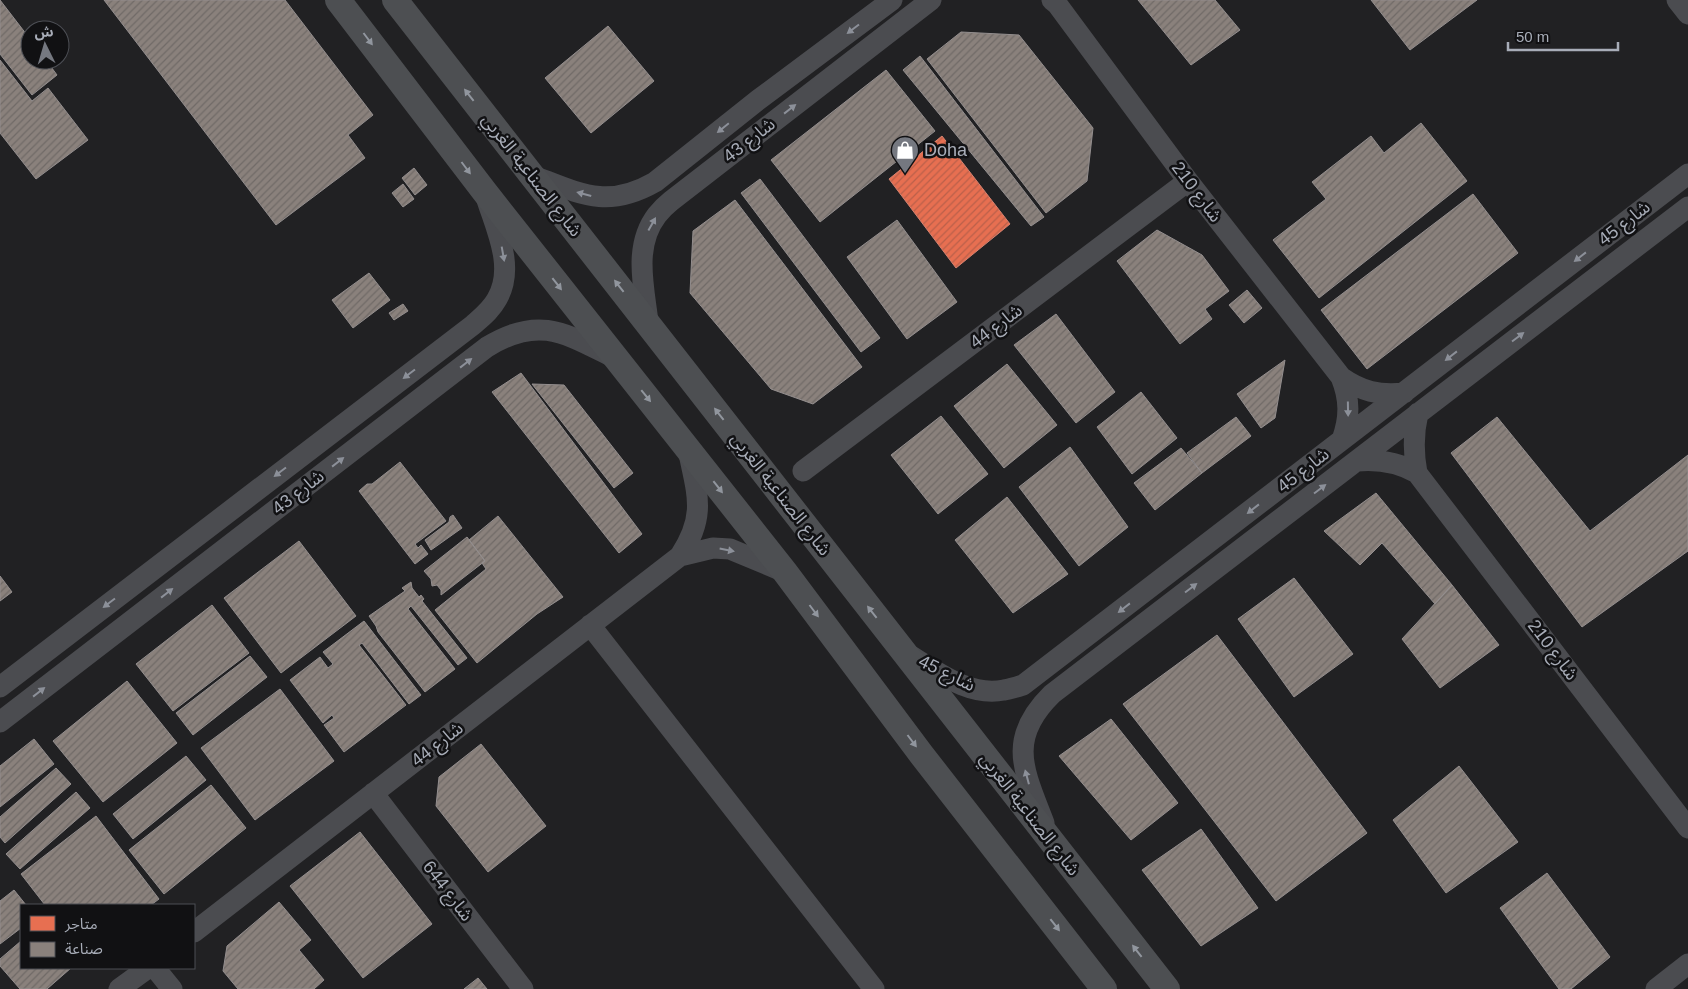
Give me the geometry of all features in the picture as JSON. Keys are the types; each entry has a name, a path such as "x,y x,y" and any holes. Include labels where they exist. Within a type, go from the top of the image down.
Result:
{"main road":[{"path":"338,0 484,190 785,572 921,754 1104,989"},
{"name":"شارع الصناعية الغربي","path":"395,0 1167,989"}],"street":[{"name":"شارع 43","path":"531,175 596,197 623,196 640,191 655,182 758,100 892,0"},
{"name":"شارع 43","path":"648,322 642,271 642,251 647,232 656,216 671,201 931,0"},
{"path":"1677,0 1688,14"},
{"name":"شارع 210","path":"1055,1 1188,181 1341,377 1346,390 1348,415 1342,440"},
{"name":"شارع 45","path":"902,650 964,686 984,691 1004,691 1023,685 1688,174"},
{"name":"شارع 44","path":"803,471 1188,181"},
{"name":"شارع 43","path":"0,687 489,311 498,298 505,268 500,237 484,190"},
{"name":"شارع 45","path":"1050,840 1024,765 1023,742 1028,724 1039,707 1060,688 1688,207"},
{"name":"شارع 43","path":"0,722 486,347 505,336 536,328 566,335 616,358"},
{"name":"شارع 210","path":"1341,377 1364,391 1390,395 1404,393"},
{"name":"شارع 210","path":"1418,413 1413,437 1418,473 1688,828"},
{"name":"شارع 44","path":"195,931 680,556 690,541 696,526 698,510 688,449"},
{"path":"1356,461 1382,460 1418,473"},
{"name":"شارع 44","path":"680,556 713,548 730,549 785,572"},
{"path":"590,625 874,989"},
{"name":"شارع 644","path":"373,793 524,989"},
{"path":"1656,989 1688,964"},
{"path":"118,989 147,969"},
{"path":"156,969 172,989"}],"shaded area":[{"path":"0,0 1688,0 1688,989 0,989"}],"building: متاجر":[{"path":"942,136 1010,224 956,268 889,179"}],"building: صناعة":[{"path":"0,0 20,26 20,70 53,70 57,75 32,95 0,54"},
{"path":"104,0 285,0 373,115 348,135 365,158 276,225"},
{"path":"1138,0 1215,0 1240,30 1191,65"},
{"path":"1371,0 1477,0 1410,50"},
{"path":"608,26 654,81 591,133 545,78"},
{"path":"961,32 1019,35 1093,128 1087,181 1046,213 927,59"},
{"path":"920,56 1044,217 1031,226 903,70"},
{"path":"0,60 32,101 48,88 88,140 36,179 0,133"},
{"path":"886,70 935,131 820,222 771,160"},
{"path":"1421,123 1467,181 1319,298 1273,240 1326,199 1312,182 1371,136 1384,153"},
{"path":"414,168 427,185 415,195 402,178"},
{"path":"760,179 880,338 861,352 741,193"},
{"path":"403,184 414,199 403,207 392,193"},
{"path":"1473,194 1518,253 1367,369 1321,310"},
{"path":"735,200 862,367 813,404 771,389 690,293 693,231"},
{"path":"897,220 957,302 907,339 847,257"},
{"path":"1157,230 1202,255 1229,291 1205,309 1212,319 1180,344 1117,261"},
{"path":"369,273 390,300 353,328 332,300"},
{"path":"1247,290 1262,308 1244,323 1229,305"},
{"path":"403,304 408,311 394,320 389,313"},
{"path":"1056,314 1115,392 1076,423 1014,345"},
{"path":"1285,360 1275,418 1261,428 1237,394"},
{"path":"1007,364 1057,425 1004,468 954,406"},
{"path":"521,373 642,534 619,553 492,392"},
{"path":"532,384 564,385 633,473 614,488"},
{"path":"1141,392 1177,438 1132,474 1097,427"},
{"path":"941,416 988,474 938,514 891,455"},
{"path":"1236,417 1251,436 1202,473 1187,453"},
{"path":"1497,417 1590,531 1688,455 1688,551 1582,627 1451,453"},
{"path":"1070,447 1128,527 1079,566 1019,487"},
{"path":"1181,448 1202,473 1155,510 1134,483"},
{"path":"400,462 446,521 415,544 418,548 421,545 428,554 415,564 359,491 367,484 372,484"},
{"path":"1376,493 1452,585 1435,604 1382,543 1360,565 1324,531"},
{"path":"1007,497 1068,574 1013,613 955,540"},
{"path":"453,515 462,528 431,550 425,540 449,522 450,517"},
{"path":"498,516 563,597 537,614 477,663 435,610 486,569 482,563 485,561 469,540"},
{"path":"467,537 485,561 441,595 441,590 437,585 432,586 431,579 424,571"},
{"path":"299,541 356,616 281,673 224,598"},
{"path":"0,576 12,592 0,601"},
{"path":"1294,578 1353,654 1294,697 1238,619"},
{"path":"411,582 412,588 419,597 421,595 424,599 422,601 467,658 458,665 411,606 408,609 455,669 425,692 378,632 369,616 405,591 402,588"},
{"path":"1452,585 1499,645 1440,688 1402,639"},
{"path":"212,605 249,653 173,711 136,664"},
{"path":"364,621 421,695 409,704 362,643 359,645 406,705 344,752 324,725 334,718 332,715 323,723 290,680 320,657 328,668 333,664 323,652"},
{"path":"1217,635 1367,833 1276,901 1123,704"},
{"path":"250,656 267,677 193,735 176,713"},
{"path":"127,681 177,743 103,802 53,741"},
{"path":"280,689 334,761 255,820 201,748"},
{"path":"1111,719 1178,803 1131,840 1059,756"},
{"path":"34,739 54,764 0,807 0,766"},
{"path":"481,744 546,826 488,872 436,806 439,777"},
{"path":"186,756 206,780 133,839 113,814"},
{"path":"1459,766 1518,842 1446,893 1393,820"},
{"path":"56,768 71,784 5,843 0,837 0,817"},
{"path":"211,785 246,828 164,894 129,850"},
{"path":"76,792 90,808 20,869 6,854"},
{"path":"96,816 159,899 152,904 44,904 21,874"},
{"path":"1201,829 1258,908 1201,946 1142,870"},
{"path":"360,832 432,924 363,978 290,886"},
{"path":"1547,873 1610,957 1571,989 1559,989 1500,908"},
{"path":"14,890 25,904 20,904 20,929 0,944 0,901"},
{"path":"279,902 311,940 299,950 324,980 314,989 238,989 223,971 227,946"},
{"path":"20,942 20,969 70,969 47,989 20,989 0,966 0,959"},
{"path":"478,978 487,989 464,989"}],"place":[{"name":"Doha","path":"905,174"}]}
